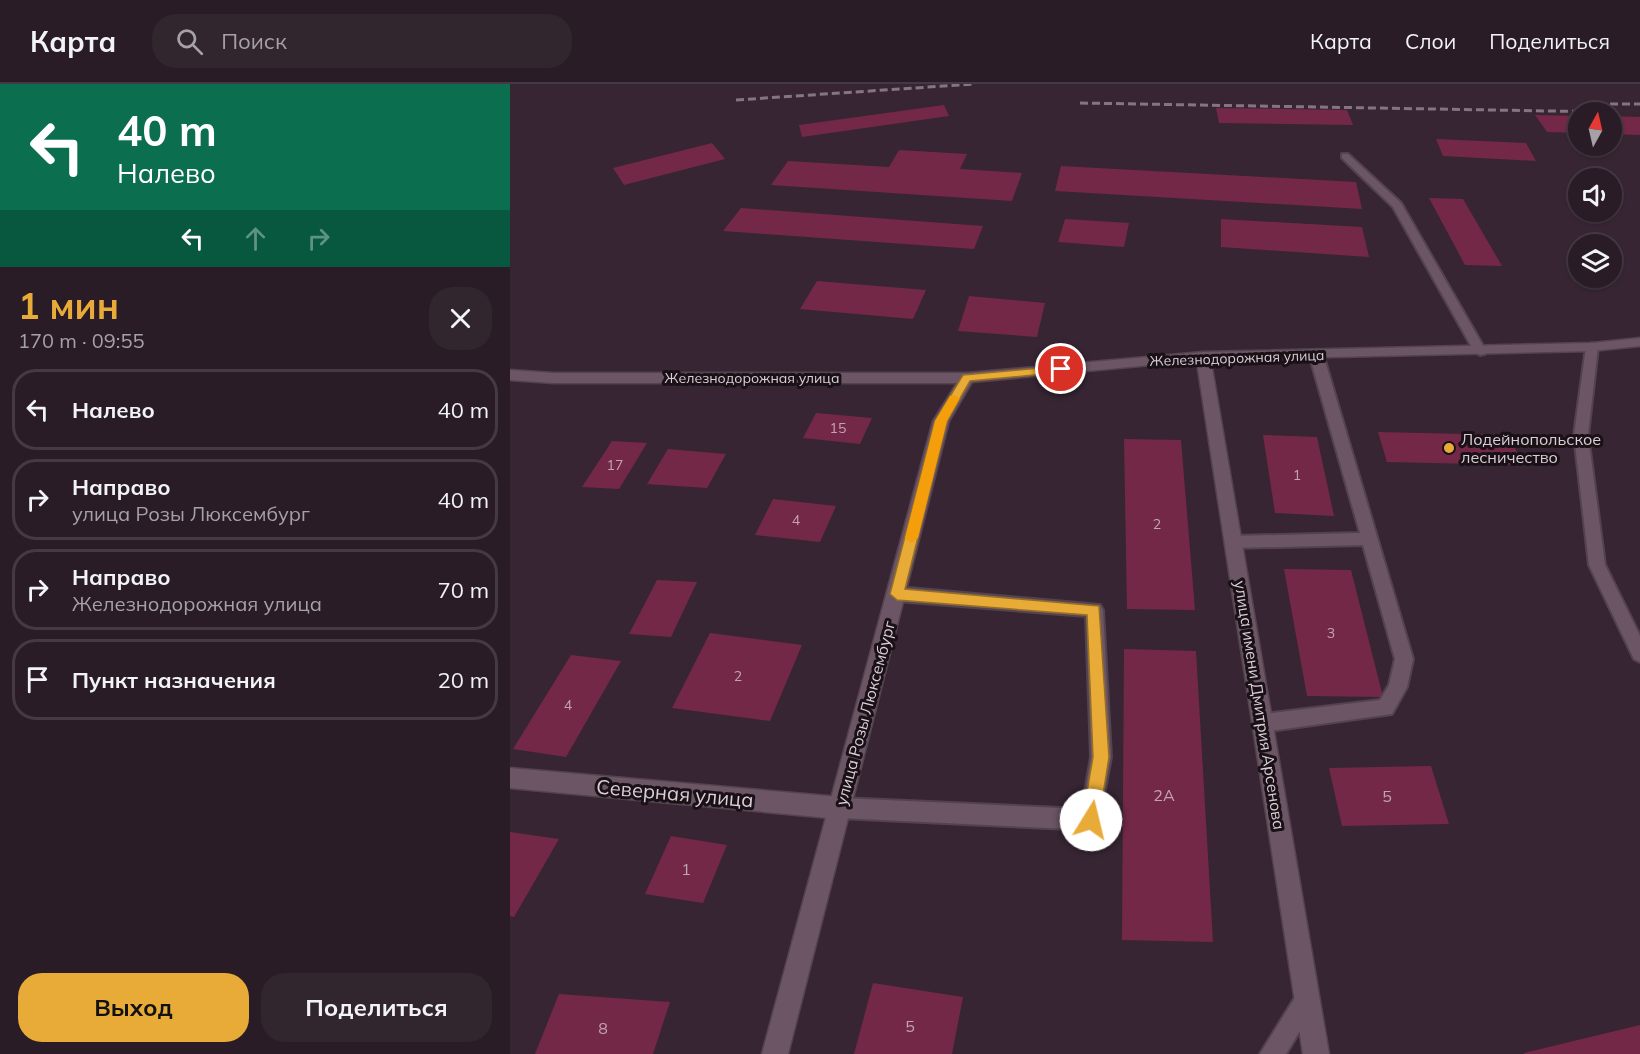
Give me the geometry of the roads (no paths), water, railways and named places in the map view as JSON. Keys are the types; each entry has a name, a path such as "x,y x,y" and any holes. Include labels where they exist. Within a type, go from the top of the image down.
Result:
{"street":[{"name":"Железнодорожная улица","path":"510,375 553,378 967,378 1203,356 1480,351 1592,347 1640,342"},
{"name":"улица имени Дмитрия Арсенова","path":"1203,356 1316,1054"},
{"name":"улица Розы Люксембург","path":"775,1054 941,421 967,378"},
{"name":"Северная улица","path":"510,778 840,808"}],"lane":[{"path":"1345,156 1397,205 1480,351"},
{"path":"1592,347 1581,435 1597,565 1640,654"},
{"path":"1263,723 1385,708 1398,687 1404,659 1316,354"},
{"path":"1233,542 1370,539"},
{"path":"840,808 1091,820 1101,757 1094,610 897,594"},
{"path":"1272,1054 1307,999"}],"railway":[{"path":"736,100 974,84"},
{"path":"1080,103 1568,111"},
{"path":"1622,104 1640,104"}],"place":[{"name":"Лодейнопольское лесничество","path":"1449,448"}]}
